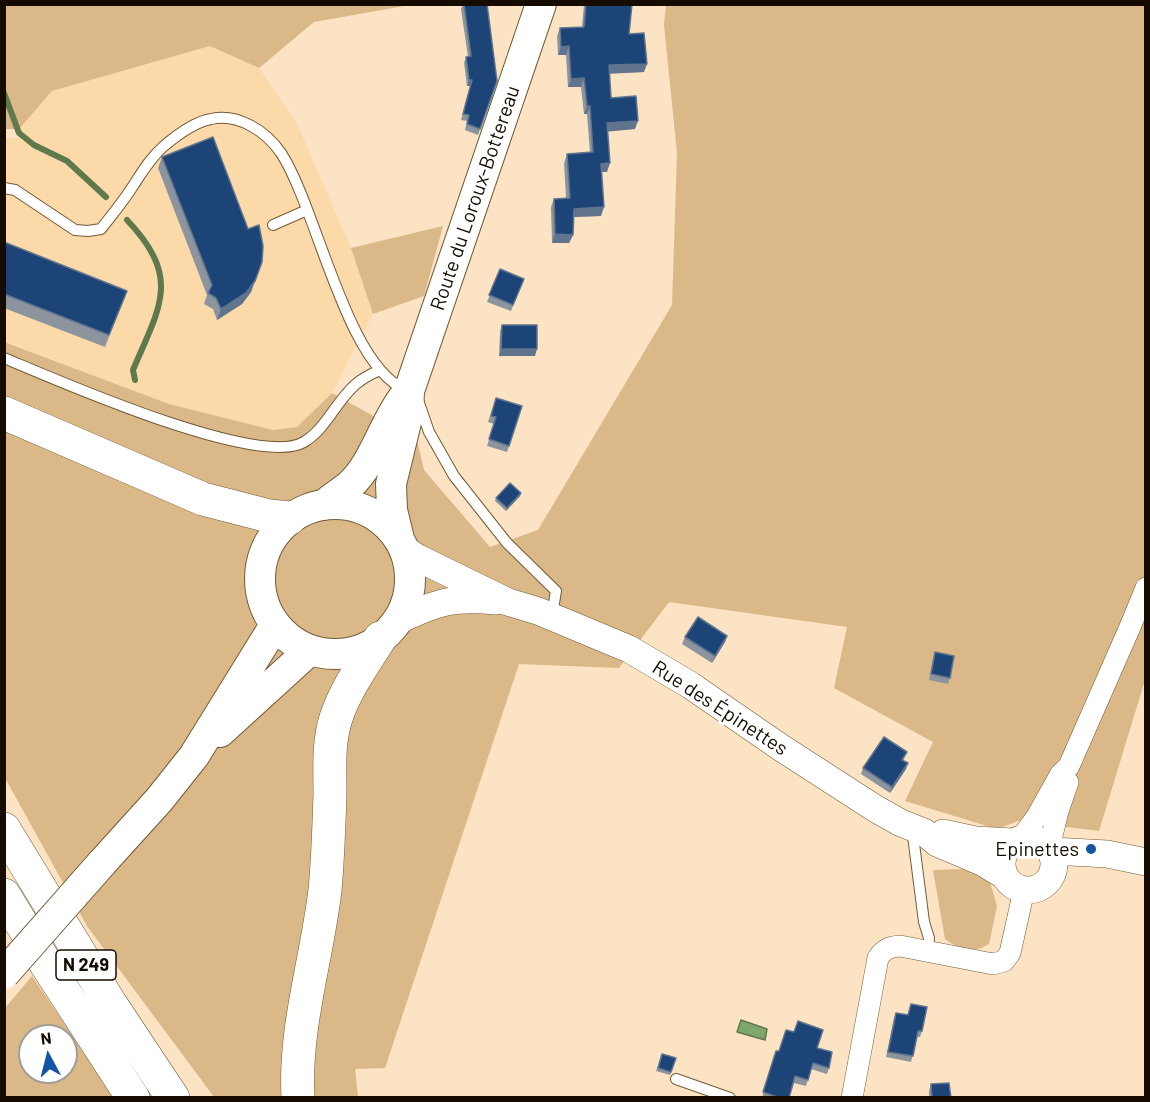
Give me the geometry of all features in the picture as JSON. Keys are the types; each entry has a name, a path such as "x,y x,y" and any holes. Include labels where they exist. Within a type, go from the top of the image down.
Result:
{"highway":[{"path":"4,412 203,499 269,516 290,518"},
{"path":"298,1098 299,1048 324,893 329,840 330,751 336,720 346,691 389,630"},
{"name":"N 249","path":"4,829 110,1003 173,1098"},
{"name":"N 249","path":"4,895 133,1098"}],"main road":[{"name":"Route du Loroux-Bottereau","path":"401,544 392,510 391,484 408,414 409,391 541,4"},
{"name":"Route du Loroux-Bottereau","path":"324,505 351,484 371,455 391,414 409,391"},
{"path":"324,505 352,506 364,510 385,523 401,544 410,571 409,589 402,612 389,630 365,648 344,653 331,654 310,650 289,638 275,625 262,598 261,565 267,546 275,534 290,518 312,507 324,505"},
{"path":"4,974 159,800 194,756 275,625"},
{"path":"194,756 310,650"}],"street":[{"name":"Rue des Épinettes","path":"401,544 418,558 508,602 548,615 628,649 690,685 848,791 937,843 982,862 1014,883"},
{"path":"1069,766 1070,777 1058,811 1052,857 1045,885 1038,888 1014,883 1002,870 1002,857 1008,846 1017,840 1036,818 1060,775 1069,766 1146,588"},
{"name":"Rue des Épinettes","path":"389,630 425,608 448,600 471,598 508,602"},
{"name":"Rue des Épinettes","path":"918,830 942,832 975,840 1017,840"},
{"path":"1017,840 1037,838 1052,857 1108,869 1145,862"},
{"path":"852,1098 878,958 889,947 900,946 993,964 1004,961 1010,953 1014,883"}],"lane":[{"path":"4,188 15,190 75,230 101,229 130,191 146,165 164,146 190,127 211,118 230,118 246,123 266,135 280,153 307,210 353,329 380,370 396,386 409,391 420,404 429,432 454,476 507,543 556,591 554,603 548,615"},
{"path":"273,225 307,210"},
{"path":"4,358 133,412 261,447 289,448 303,443 316,433 356,384 380,370"},
{"path":"918,830 924,922 929,938 928,951"},
{"path":"676,1079 730,1098"}],"shaded area":[{"path":"4,5 410,5 314,22 259,68 210,46 52,91 19,129 5,129"},
{"path":"666,5 1145,5 1145,680 1099,831 1018,821 997,829 905,801 933,742 834,688 847,627 669,602 619,668 519,664 385,1068 355,1069 358,1097 214,1097 87,926 5,778 4,342 169,404 273,430 297,427 332,393 417,440 424,470 490,547 538,530 672,305 677,153 664,25"},
{"path":"211,46 259,68 297,124 351,248 373,314 332,393 297,427 273,430 169,404 5,342 4,138 19,138 19,129 52,91"},
{"path":"443,226 424,296 373,314 351,248"},
{"path":"965,869 990,882 997,906 989,944 972,950 956,946 945,939 933,870"},
{"path":"32,976 65,1024 18,1024 18,1084 78,1084 78,1044 114,1097 5,1098 5,1008"},
{"path":"741,1020 767,1029 765,1040 737,1032"}],"building":[{"path":"464,4 487,4 497,81 480,129 467,124 469,115 463,114 472,80 469,80 466,57 471,56"},
{"path":"586,4 632,4 629,34 644,33 647,64 609,65 611,98 636,96 638,121 607,123 610,163 601,164 604,207 574,209 573,235 555,234 554,199 570,198 567,154 593,152 590,106 587,106 584,78 571,79 569,46 561,47 560,28 584,27"},
{"path":"213,137 248,229 259,225 263,246 262,262 255,281 246,293 221,309 216,298 208,293 212,285 162,157"},
{"path":"4,242 127,291 109,335 4,294"},
{"path":"500,269 524,279 513,305 489,295"},
{"path":"502,325 537,325 537,349 501,349"},
{"path":"496,398 522,406 509,446 489,439 496,417 491,416"},
{"path":"510,483 521,493 507,508 496,498"},
{"path":"698,617 727,636 715,656 685,637"},
{"path":"935,652 954,656 950,678 931,674"},
{"path":"884,737 907,752 902,760 908,763 892,787 863,768"},
{"path":"911,1004 927,1007 922,1031 918,1031 913,1056 888,1052 896,1013 908,1015"},
{"path":"798,1021 823,1030 817,1048 832,1052 829,1068 813,1063 808,1080 795,1076 789,1098 780,1098 763,1092 776,1051 779,1051 786,1030 794,1032"},
{"path":"662,1054 676,1058 671,1072 658,1068"},
{"path":"949,1083 951,1098 932,1098 931,1084"}],"waterway":[{"path":"4,93 19,133 34,145 67,161 106,197"},
{"path":"127,220 144,240 155,259 160,276 161,293 151,328 133,370 135,380"}],"place":[{"name":"Epinettes","path":"1091,849"}]}
